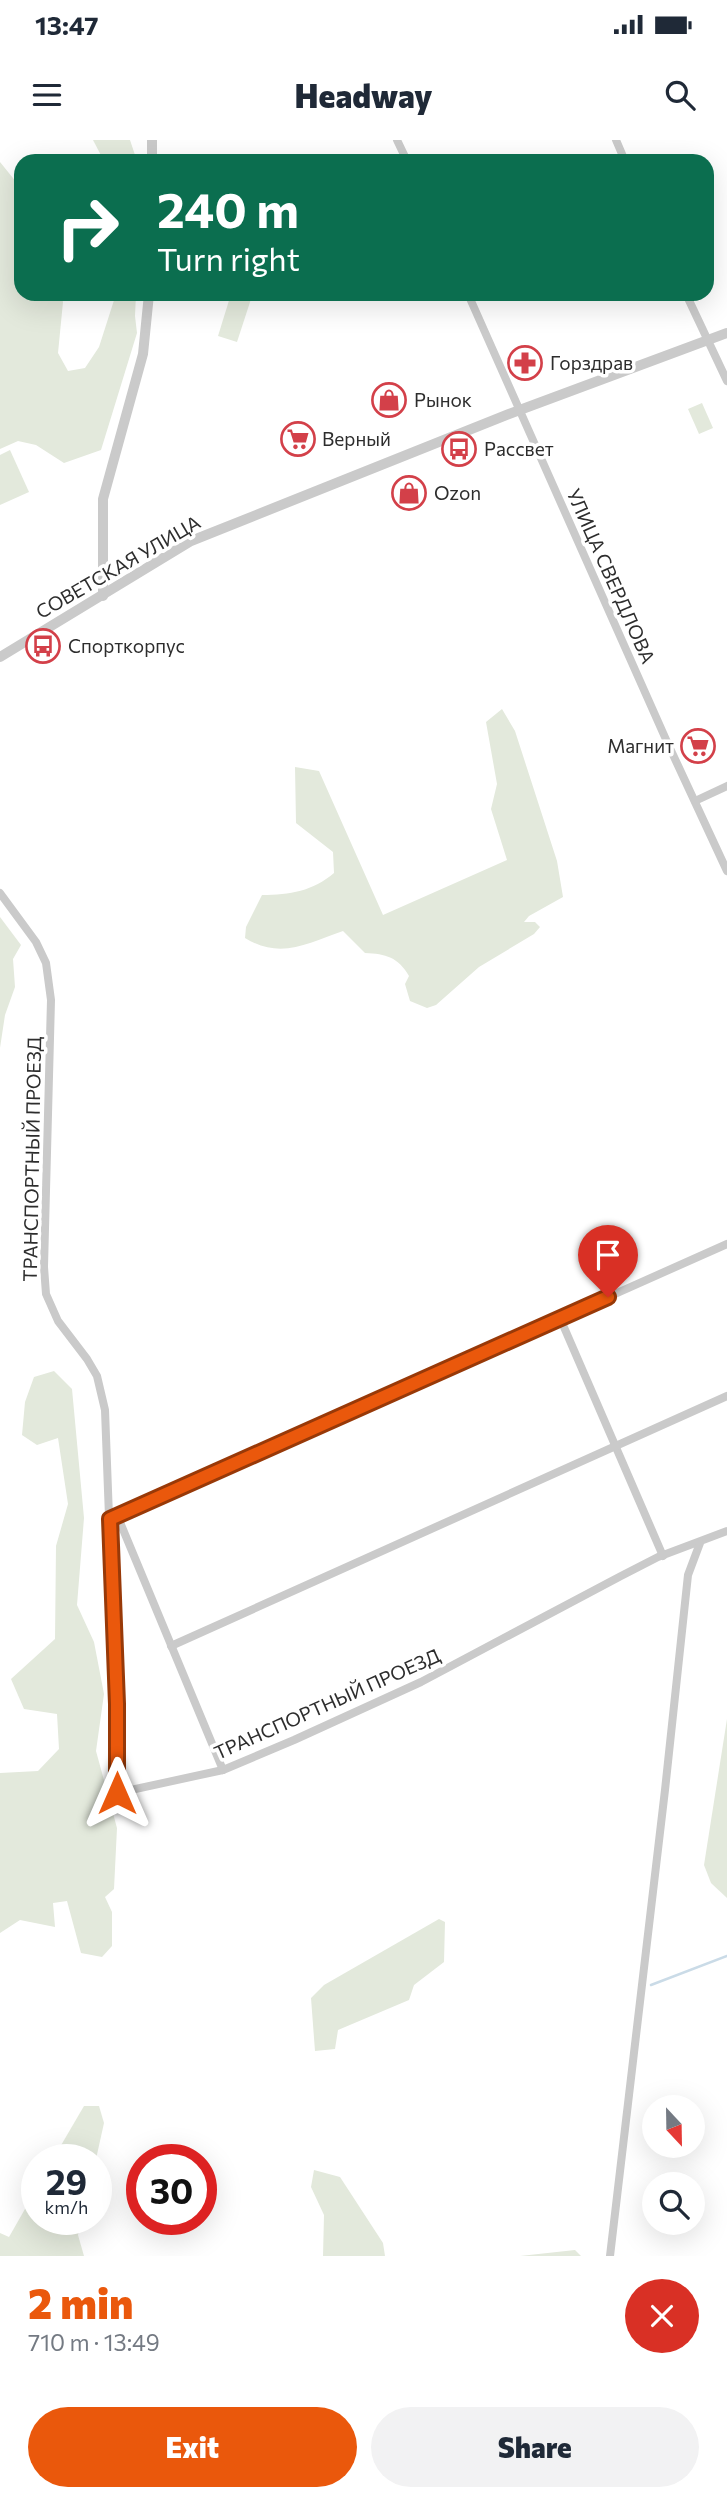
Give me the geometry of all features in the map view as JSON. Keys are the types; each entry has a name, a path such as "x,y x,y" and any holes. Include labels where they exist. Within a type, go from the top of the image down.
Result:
{"street":[{"path":"103,596 103,499 143,354 148,301"},
{"name":"УЛИЦА СВЕРДЛОВА","path":"471,301 727,871"},
{"path":"689,301 727,381"},
{"name":"СОВЕТСКАЯ УЛИЦА","path":"0,657 191,541 521,410 727,333"},
{"path":"695,801 727,786"},
{"name":"ТРАНСПОРТНЫЙ ПРОЕЗД","path":"0,893 36,942 46,963 51,1000 44,1254 46,1294 58,1321 88,1359 97,1376 105,1410 114,1517 117,1793 223,1770 421,1682 587,1593 663,1556 727,1531"},
{"path":"223,1770 114,1517 727,1244"},
{"path":"560,1318 663,1556"},
{"path":"171,1646 727,1396"},
{"path":"610,2256 688,1575 700,1543"}],"shaded area":[{"path":"93,140 130,140 135,154 100,154"},
{"path":"0,162 14,179 14,301 63,301 58,353 68,371 85,368 99,347 114,301 136,301 137,333 101,450 64,463 36,445 18,441 0,449"},
{"path":"229,301 250,301 237,342 218,336"},
{"path":"702,403 713,428 699,434 688,409"},
{"path":"10,450 29,492 0,505 0,455"},
{"path":"502,709 515,731 557,861 563,897 529,916 524,922 535,922 540,927 534,934 479,967 436,1005 427,1008 410,1001 405,984 409,976 396,961 379,954 365,953 343,931 283,949 258,945 245,938 246,927 262,895 301,891 334,873 333,852 296,823 295,767 319,771 383,915 507,860 491,809 497,784 486,722"},
{"path":"0,917 21,945 13,959 15,987 5,1015 0,1048"},
{"path":"54,1371 72,1389 84,1518 77,1605 94,1642 104,1694 96,1751 117,1828 114,1889 105,1897 112,1912 112,1946 102,1957 81,1953 67,1901 53,1903 55,1927 20,1920 0,1933 0,1773 38,1771 59,1749 57,1714 24,1709 11,1679 55,1639 56,1546 68,1504 58,1438 37,1445 22,1435 25,1402 34,1377"},
{"path":"727,1719 727,1898 711,1883 704,1865"},
{"path":"439,1919 445,1922 444,1962 414,1985 409,2000 338,2030 335,2049 315,2051 311,1998 324,1985"},
{"path":"84,2106 99,2106 104,2123 99,2144 62,2144"},
{"path":"314,2170 340,2177 383,2243 385,2256 323,2256 324,2215 311,2187"},
{"path":"21,2216 21,2235 78,2235 84,2256 0,2256 0,2233 9,2237"},
{"path":"575,2250 581,2256 520,2256"}],"waterway":[{"path":"651,1985 727,1956"}],"place":[{"name":"Горздрав","path":"525,363"},
{"name":"Рынок","path":"389,400"},
{"name":"Верный","path":"298,439"},
{"name":"Рассвет","path":"459,449"},
{"name":"Ozon","path":"409,493"},
{"name":"Спорткорпус","path":"43,646"},
{"name":"Магнит","path":"698,746"}],"route":[{"path":"117,1793 117,1704 110,1519 608,1297"}]}
